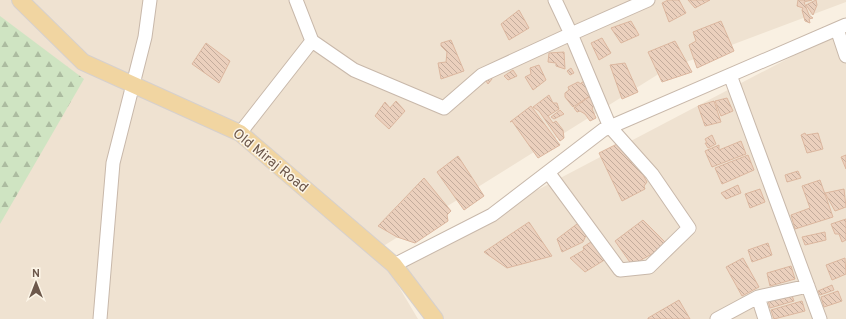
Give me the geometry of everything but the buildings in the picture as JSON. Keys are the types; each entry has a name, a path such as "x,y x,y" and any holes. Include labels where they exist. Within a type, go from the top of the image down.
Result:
{"main road":[{"name":"Old Miraj Road","path":"20,0 83,62 240,132 394,265 435,319"}],"street":[{"path":"100,319 113,163 145,37 150,0"},
{"path":"296,0 312,41 354,70 444,108 482,75 648,0"},
{"path":"548,172 620,270 650,267 689,228 652,174 610,127 555,0"},
{"path":"394,265 492,215 603,130 841,27 846,56"},
{"path":"240,132 312,41"},
{"path":"730,75 820,319"},
{"path":"717,319 758,297 808,286"},
{"path":"758,297 765,319"}],"shaded area":[{"path":"0,0 846,0 846,2 665,70 377,250 418,319 0,319"},
{"path":"846,28 846,319 431,319 395,265"}],"green space":[{"path":"0,16 84,79 0,224"}]}
